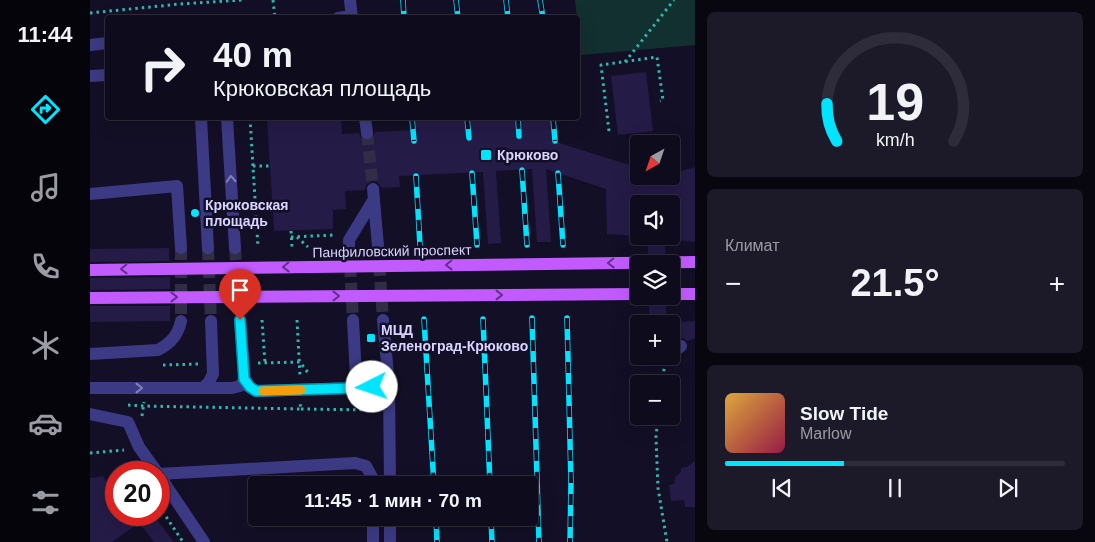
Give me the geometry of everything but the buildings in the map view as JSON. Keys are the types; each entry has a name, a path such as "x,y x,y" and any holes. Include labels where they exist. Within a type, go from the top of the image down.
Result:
{"main road":[{"name":"Панфиловский проспект","path":"90,270 695,262"},
{"path":"90,298 630,294"},
{"path":"680,294 695,294"}],"street":[{"path":"350,0 352,15"},
{"path":"90,44 105,43"},
{"path":"90,76 105,75"},
{"path":"201,120 208,248"},
{"path":"227,120 235,248"},
{"path":"365,120 367,133"},
{"path":"90,194 177,186 181,248"},
{"path":"349,243 374,194 378,246"},
{"path":"240,320 244,379 256,391 389,385"},
{"path":"353,320 355,388"},
{"path":"383,320 389,385 390,476"},
{"path":"90,354 158,350 174,338 179,330 181,321"},
{"path":"203,388 213,374 211,321"},
{"path":"90,388 232,388 240,386 244,379"},
{"path":"90,414 128,422 139,447 149,461"},
{"path":"170,473 354,463 366,466 371,476"},
{"path":"170,492 204,542"},
{"path":"373,526 373,542"},
{"path":"390,526 390,542"}],"path":[{"path":"90,13 242,0"},
{"path":"273,0 275,15"},
{"path":"625,62 674,0"},
{"path":"609,131 601,65 658,58 663,100 660,100"},
{"path":"250,120 258,247"},
{"path":"253,166 270,166"},
{"path":"290,231 292,247"},
{"path":"291,237 343,234 349,243"},
{"path":"296,236 308,247"},
{"path":"262,320 265,363"},
{"path":"301,409 381,410"},
{"path":"657,425 658,488 667,542"},
{"path":"170,522 183,542"}],"green space":[{"path":"575,0 695,0 695,45 581,55 580,15 577,15"}],"tunnel":[{"path":"367,133 373,189"},
{"path":"378,246 383,320"},
{"path":"349,247 353,320"},
{"path":"181,248 181,321"},
{"path":"208,248 211,321"},
{"path":"235,248 240,320"}],"railway":[{"path":"403,0 404,15"},
{"path":"456,0 458,15"},
{"path":"506,0 508,15"},
{"path":"540,0 542,15"},
{"path":"412,120 414,141"},
{"path":"467,120 469,138"},
{"path":"518,120 519,136"},
{"path":"553,120 555,141"},
{"path":"522,170 527,245"},
{"path":"472,173 477,245"},
{"path":"558,173 563,245"},
{"path":"416,176 420,246"},
{"path":"532,318 539,542"},
{"path":"567,318 571,483 570,542"},
{"path":"424,319 433,476"},
{"path":"483,319 490,476"},
{"path":"436,526 437,542"},
{"path":"491,526 492,542"}],"slow traffic":[{"path":"263,391 301,390"}],"place":[{"name":"Крюково","path":"486,155"},
{"name":"Крюковская площадь","path":"195,213"},
{"name":"МЦД Зеленоград-Крюково","path":"371,338"}],"route":[{"path":"240,320 244,379 256,391 372,387"}]}
